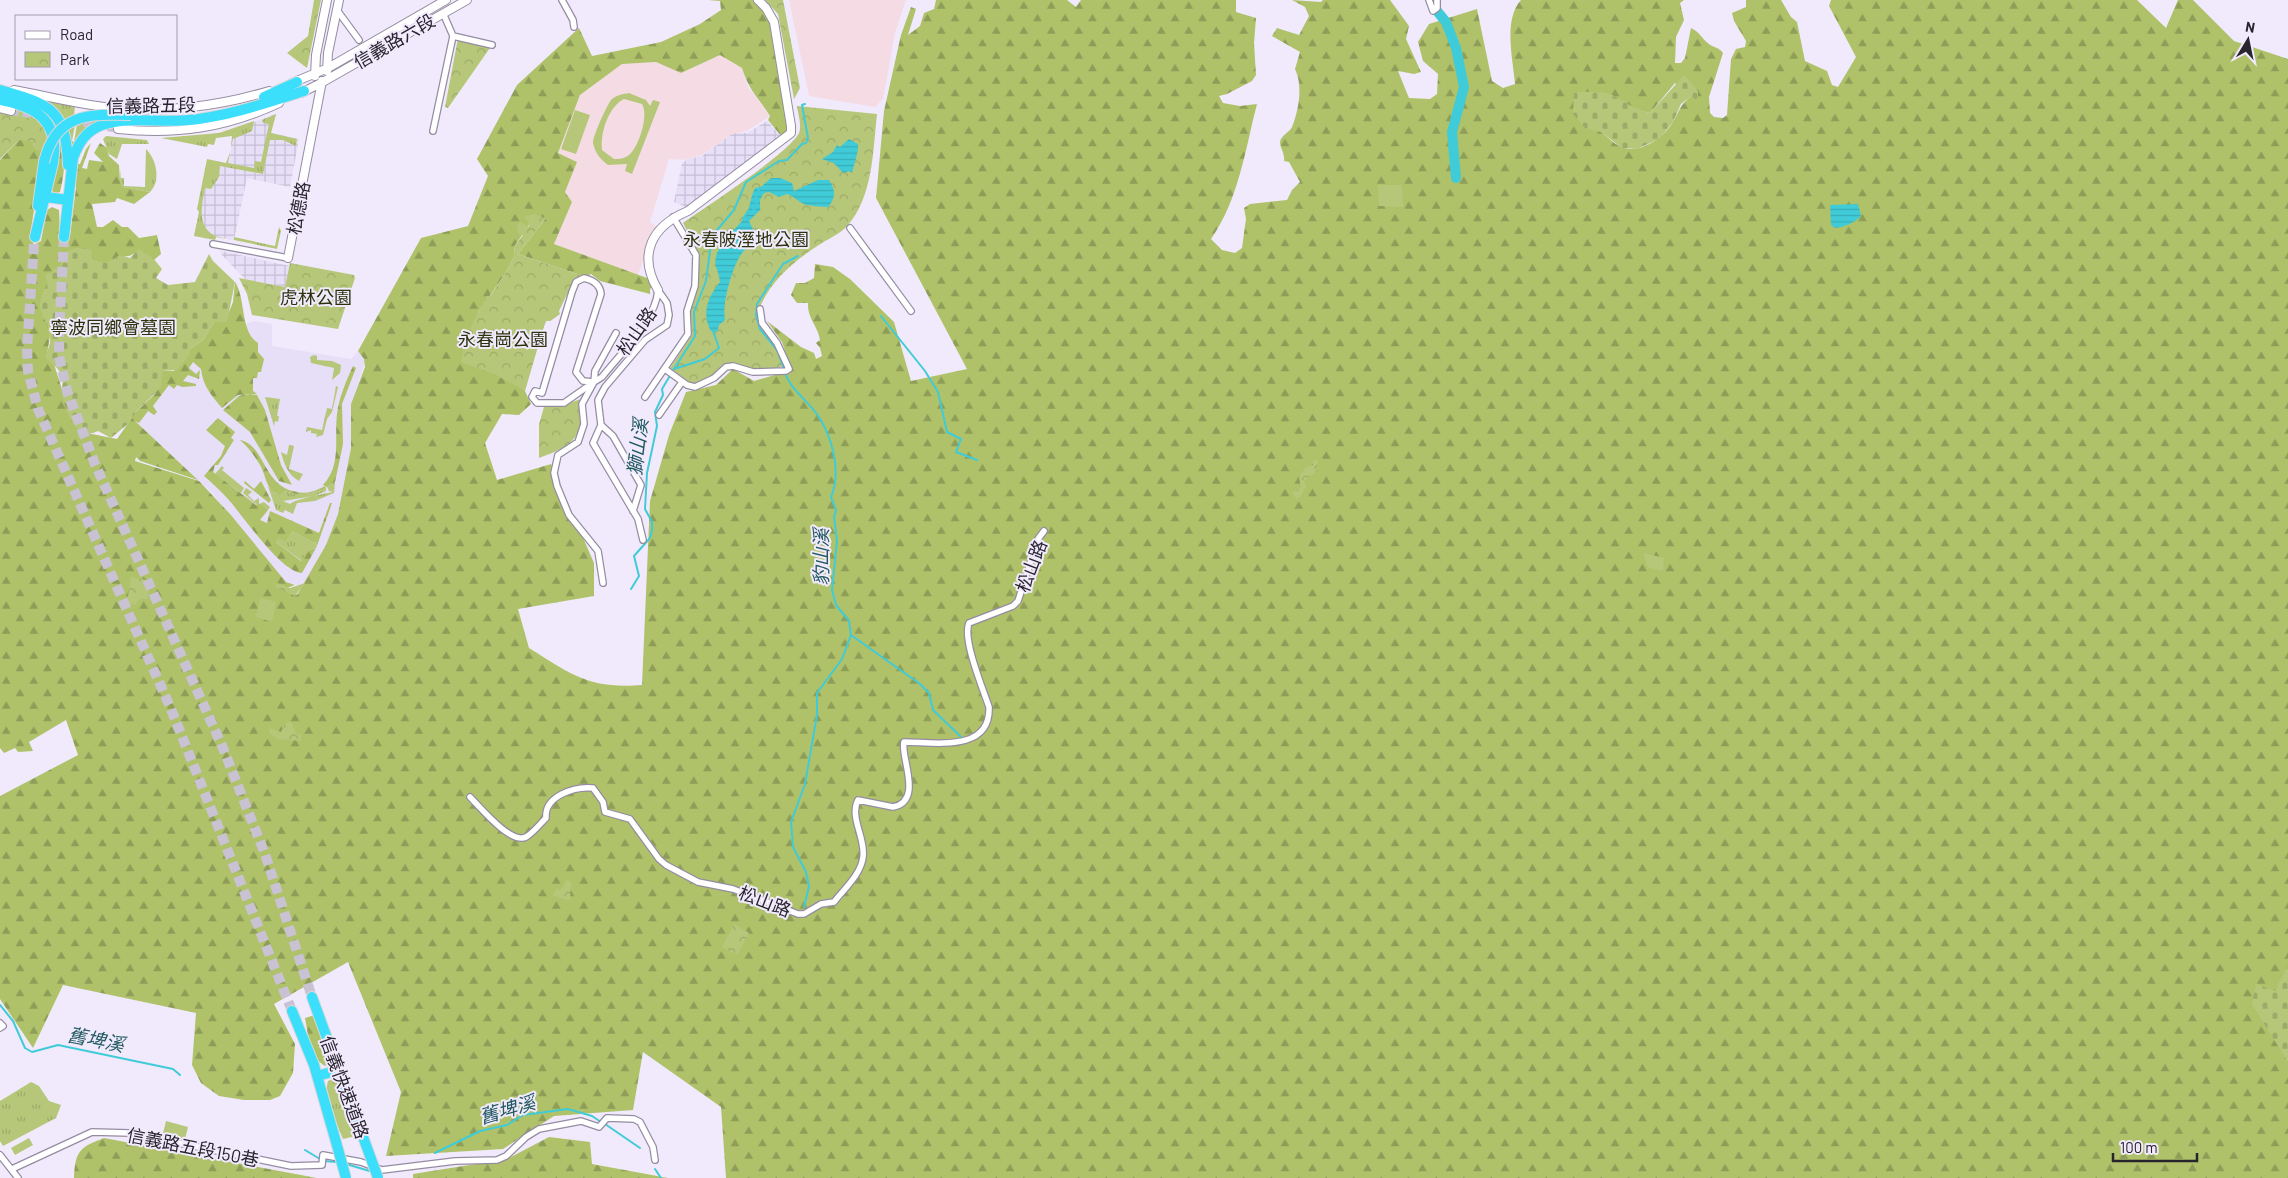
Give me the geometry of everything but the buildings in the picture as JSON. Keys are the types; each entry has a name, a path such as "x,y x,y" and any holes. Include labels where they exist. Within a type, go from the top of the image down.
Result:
{"highway":[{"path":"0,100 28,108 37,113 45,119 54,133 55,151 35,241 44,162 48,148 55,135 73,121 94,115 174,116 217,110 271,95 297,82"},
{"path":"0,89 33,100 45,106 57,117 62,126 67,145 68,195"},
{"path":"64,237 73,158 78,145 88,133 101,125 117,122 164,122 218,117 304,91"},
{"path":"46,197 68,195"},
{"name":"信義快速道路","path":"312,996 378,1178"},
{"name":"信義快速道路","path":"292,1012 317,1076 346,1178"},
{"path":"317,1076 339,1070"}],"street":[{"path":"321,83 314,74 316,55 328,0"},
{"name":"松德路","path":"213,244 288,258 321,83 328,68 328,53 339,0"},
{"name":"信義路六段","path":"328,68 433,3 446,0"},
{"name":"信義路六段","path":"321,83 467,0"},
{"name":"松山路","path":"603,583 598,551 569,515 557,486 554,472 558,455 578,442 582,433 582,404 586,392 594,382 602,377 648,319 657,298 658,290 646,263 647,254 654,237 673,217 688,211 791,133 792,126 774,22 766,8 758,0"},
{"path":"1429,0 1434,11 1437,8 1437,0"},
{"path":"564,1 573,20 574,27"},
{"path":"337,10 359,40"},
{"path":"433,131 453,36 443,13"},
{"path":"453,36 492,45"},
{"name":"信義路五段","path":"0,89 113,108 174,109 252,96 297,82 328,68"},
{"name":"信義路五段","path":"118,129 158,131 213,127 256,114 321,83"},
{"path":"0,108 11,111"},
{"path":"645,397 679,353 688,334 687,311 695,286 696,255 673,217"},
{"path":"850,228 911,311"},
{"path":"584,278 596,283 601,294 576,372 583,381 586,392 564,403 541,404 533,401 532,398 535,391 542,393 572,292 576,282 584,278"},
{"path":"643,540 638,520 593,443 601,425 598,400 605,387 645,340 667,325 669,315 667,303 658,290"},
{"path":"665,369 682,382 695,387 714,378 726,367 733,366 753,372 784,371 789,369 777,343 762,323 760,309 756,313"},
{"path":"583,381 594,382 595,371 616,333"},
{"path":"659,415 682,382"},
{"path":"601,425 613,436 641,485 633,511"},
{"name":"松山路","path":"470,797 502,829 520,839 526,837 546,818 545,810 549,803 575,788 593,788 603,802 605,812 630,819 666,865 698,882 733,888 798,914 804,914 820,904 834,902 858,871 864,856 856,817 858,800 894,807 905,800 910,775 904,754 904,742 965,742 978,736 986,728 990,716 989,707 967,640 967,627 969,623 1013,606 1018,601 1038,539 1044,531"},
{"name":"信義路五段150巷","path":"12,1169 97,1131 130,1134 291,1166 322,1165 323,1155 361,1162 382,1170 455,1161 497,1160 506,1156 539,1129 581,1121 600,1126 607,1118 634,1119 640,1122 653,1147 655,1160"},
{"path":"0,1155 18,1178"}],"shaded area":[{"path":"789,0 906,0 895,33 883,99 875,107 809,96"},
{"path":"720,55 742,68 748,87 770,116 747,131 732,134 702,155 684,160 669,159 650,222 656,226 638,275 554,244 572,202 565,192 577,162 558,153 580,95 622,64 656,62 681,73"},
{"path":"276,114 271,133 299,139 290,187 247,178 234,240 216,237 215,240 194,236 209,163 227,167 233,139 232,130"},
{"path":"767,121 782,137 686,207 674,202 682,163 688,159 702,156 733,133 747,133"},
{"path":"221,251 290,266 285,287 245,279 221,254"},
{"path":"254,321 272,324 272,346 351,359 358,351 365,362 351,404 351,448 338,514 326,545 310,577 300,586 286,582 212,493 134,420 174,377 236,327"}],"green space":[{"path":"314,0 321,0 307,68 287,53 308,36"},
{"path":"708,0 755,0 764,9 773,22 790,126 782,137 768,120 770,116 751,88 742,68 720,55 681,73 656,62 622,64 580,95 558,153 577,162 565,192 572,202 554,244 647,278 653,286 650,289 650,294 600,281 591,274 586,277 518,254 546,218 530,215 530,223 514,247 515,255 505,274 479,311 465,344 538,325 546,321 525,385 525,391 531,404 519,415 502,414 485,443 497,480 551,464 594,563 594,596 518,609 529,648 570,673 608,685 642,685 650,501 669,435 686,392 716,385 733,369 754,381 785,372 790,366 782,342 767,321 801,347 814,353 816,359 822,356 820,348 816,343 820,340 809,313 808,303 797,303 791,295 796,283 805,283 814,278 815,264 833,267 850,279 894,322 911,381 967,369 876,198 884,111 901,35 911,7 916,9 908,35 920,26 924,13 934,9 936,0 1067,0 1076,7 1081,0 1236,0 1236,12 1256,18 1254,43 1256,75 1252,81 1219,96 1223,103 1240,106 1257,104 1235,191 1221,224 1211,239 1222,250 1235,253 1242,248 1246,219 1244,208 1250,204 1287,200 1292,190 1300,182 1289,162 1284,161 1280,142 1282,137 1292,127 1297,113 1299,82 1295,69 1300,52 1272,36 1277,28 1299,35 1309,16 1305,7 1292,0 1321,2 1323,0 1390,0 1409,26 1406,39 1421,72 1414,74 1398,71 1409,98 1430,99 1437,94 1438,74 1423,61 1418,42 1429,24 1477,9 1492,81 1503,88 1515,84 1510,40 1512,18 1515,8 1521,0 1684,0 1680,3 1684,20 1676,37 1675,63 1681,63 1685,58 1691,28 1697,31 1709,44 1723,53 1709,97 1710,113 1714,117 1723,118 1727,115 1731,59 1736,49 1745,47 1746,41 1734,21 1732,13 1746,7 1746,0 1781,0 1791,17 1797,22 1805,61 1827,71 1832,85 1838,87 1856,57 1829,6 1831,0 2137,0 2166,28 2178,0 2193,0 2234,41 2288,59 2288,1178 726,1178 721,1107 643,1052 633,1110 554,1116 503,1149 386,1156 401,1092 348,962 274,1004 295,1044 293,1073 280,1096 270,1100 244,1100 219,1096 201,1083 192,1065 196,1013 63,985 33,1048 0,999 0,796 78,755 66,720 29,742 33,751 18,752 15,748 4,753 0,748 0,160 19,140 34,138 33,145 44,148 30,235 34,245 41,241 47,210 52,207 59,210 60,232 70,235 76,188 76,164 80,164 86,149 91,143 82,168 87,169 89,160 103,162 94,153 100,143 107,148 109,156 119,165 120,181 123,187 150,192 134,204 117,198 115,202 92,204 97,227 103,227 113,220 122,227 128,227 139,238 157,235 161,254 154,260 138,252 129,256 116,257 52,324 47,354 52,358 71,417 82,432 117,439 136,412 155,394 162,371 174,371 190,349 203,340 214,322 227,317 233,302 235,282 241,297 248,331 258,343 258,352 264,359 261,372 258,372 257,378 253,378 253,391 257,394 238,395 222,408 206,385 201,369 193,362 189,368 196,374 200,370 199,379 188,375 183,381 196,384 196,386 182,387 177,385 174,389 169,385 153,406 157,412 154,415 148,411 139,423 135,421 198,480 140,461 136,457 135,461 199,481 230,514 286,582 295,585 287,588 277,583 297,595 326,545 338,514 351,448 351,404 365,367 364,359 358,351 421,238 468,226 488,176 477,159 517,85 579,28 592,56 661,42 700,24 721,10 720,1","holes":["1675,83 1690,97 1664,134 1645,146 1631,149 1624,148 1601,132 1612,95 1633,109 1650,113"]},
{"path":"765,0 783,0 800,88 794,99 778,14"},
{"path":"458,38 492,45 448,108 445,107"},
{"path":"1684,75 1698,91 1698,100 1690,97 1681,104 1673,122 1659,139 1637,149 1622,148 1601,132 1585,128 1573,114 1574,92 1609,94 1635,108 1650,113"},
{"path":"629,93 646,100 650,106 653,100 660,102 632,174 625,171 627,164 608,165 605,163 597,153 593,143 600,122 611,100 617,96","holes":["624,99 642,104 644,123 633,151 627,156 614,159 602,150 602,136 609,114"]},
{"path":"44,99 75,105 74,117 65,122 58,111"},
{"name":"永春陂溼地公園","path":"797,106 877,114 873,158 862,202 856,215 845,229 811,250 791,266 773,284 760,306 756,318 779,352 784,366 762,371 732,363 722,365 711,379 692,384 670,368 692,335 690,310 698,287 697,250 683,223 746,180 792,142 800,130"},
{"path":"12,107 35,118 47,132 50,139 44,148 39,151 34,148 33,142 19,140 0,159 0,112 10,114"},
{"path":"575,110 590,115 576,154 561,149"},
{"path":"276,114 271,133 297,139 296,146 283,140 270,140 263,174 220,166 219,177 211,189 205,188 202,214 205,227 209,232 226,239 216,237 215,240 194,236 199,212 197,209 207,159 226,163 230,152 228,163 254,168 255,161 261,162 269,124 263,123 262,120"},
{"path":"84,120 116,120 72,147 67,127 75,125 72,141 74,142 77,124"},
{"path":"254,121 252,131 233,139 231,148 232,136 216,138 214,145 208,144 207,147 161,138 219,133"},
{"path":"62,133 64,170 60,192 56,193 52,191 52,185 56,138"},
{"path":"106,136 147,140 149,144 122,144 117,159 109,154 103,139"},
{"path":"146,149 153,159 156,170 156,182 150,192 123,187 120,181 121,169 121,178 124,178 124,186 145,187"},
{"path":"1378,185 1402,185 1403,207 1379,206"},
{"name":"永春崗公園","path":"534,214 546,218 518,254 586,277 575,278 559,311 560,314 550,321 546,321 525,391 498,376 461,362 467,334 487,296 490,296 515,255 514,247 523,235 518,233 517,225 520,222 528,227 530,223 524,217"},
{"path":"279,227 281,231 277,249 234,240 234,237 275,246"},
{"name":"寧波同鄉會墓園","path":"75,248 91,249 93,260 106,263 120,255 130,258 139,249 153,258 162,269 156,278 168,285 195,282 209,254 213,261 235,282 227,322 214,322 203,340 190,349 189,355 177,370 162,371 161,387 136,412 129,423 111,438 98,431 84,432 73,423 62,395 63,381 60,372 46,358 50,339 40,306 43,292 48,282 45,277 61,265 61,254"},
{"name":"虎林公園","path":"290,263 354,275 355,278 338,329 252,315 247,294 239,278 285,287"},
{"path":"317,290 333,293 329,321 313,319"},
{"path":"317,356 317,360 332,361 341,365 340,373 332,380 334,368 311,363 310,357"},
{"path":"353,366 356,368 342,404 343,444 335,482 327,487 323,485 333,469 335,460 338,408"},
{"path":"336,386 338,387 332,412 327,419 323,435 316,437 317,434 311,433 311,430 306,432 307,427 322,430 327,408 332,409"},
{"path":"247,394 257,395 265,410 281,465 292,485 279,481 250,432 223,410 239,396"},
{"path":"265,397 280,399 277,416 279,416 278,422 275,421 274,426"},
{"path":"581,399 580,423 574,438 561,449 539,458 539,424 544,407 557,407"},
{"path":"218,418 235,432 231,438 234,440 218,465 215,465 213,472 256,505 260,504 268,510 260,520 267,523 270,511 319,533 330,503 332,503 318,543 312,542 292,531 285,542 279,538 276,542 301,561 308,550 316,548 302,573 293,570 283,563 219,489 204,476 221,456 225,446 206,430"},
{"path":"240,440 248,443 255,449 270,473 283,487 302,493 325,486 326,488 305,494 284,491 279,495 271,489 256,458"},
{"path":"289,445 294,446 289,469 303,474 299,481 289,472 282,456 281,452 287,455"},
{"path":"1314,460 1318,461 1316,471 1304,481 1306,486 1301,496 1296,499 1293,492 1301,488 1299,477 1306,467 1313,465"},
{"path":"222,466 224,468 222,470 244,488 241,493 258,505 243,493 246,488 252,492 248,495 254,501 259,498 259,504 264,502 270,507 268,510 257,505 215,474"},
{"path":"245,481 254,489 261,481 271,500 269,503 244,483"},
{"path":"335,482 334,493 315,501 297,503 293,514 285,510 283,513 276,510 268,486 276,494 284,491 305,494 326,488 326,491 315,496 333,492 329,491 327,487","holes":["312,496 290,504 283,501"]},
{"path":"292,531 312,542 318,543 316,548 308,550 302,561 276,542 278,538"},
{"path":"1644,553 1664,558 1663,571 1647,567"},
{"path":"131,577 151,581 147,600 140,599 135,605 127,603"},
{"path":"277,583 290,588 305,583 295,596 275,587"},
{"path":"260,598 276,602 272,622 256,617"},
{"path":"286,722 292,723 296,734 301,735 301,741 278,739 270,734 269,728 281,732"},
{"path":"567,880 571,882 570,900 552,896 557,889 560,891"},
{"path":"734,924 749,933 737,955 722,947"},
{"path":"2288,965 2288,1062 2252,1004 2256,984 2275,991"},
{"path":"315,1015 329,1056 330,1063 326,1066 316,1058 309,1038 305,1018"},
{"path":"334,1078 341,1085 356,1136 343,1139 335,1118 329,1102 327,1087 328,1081"},
{"path":"31,1082 39,1086 49,1101 61,1105 56,1118 3,1146 0,1141 0,1101"},
{"path":"166,1121 188,1127 185,1139 163,1133"},
{"path":"549,1137 590,1142 592,1164 668,1178 413,1178 413,1174 507,1159"},
{"path":"29,1138 33,1145 15,1155 11,1148"},
{"path":"104,1138 317,1178 74,1178 76,1162 80,1151 89,1144"}],"water":[{"path":"849,139 858,144 858,150 852,173 849,171 843,173 834,163 822,159 833,152 837,145 840,147"},
{"path":"771,178 780,178 792,183 794,191 818,180 829,180 834,191 833,201 828,207 812,206 804,204 787,194 779,197 769,192 764,193 760,200 760,210 749,221 755,233 752,238 753,242 738,259 731,276 726,295 725,320 719,325 717,332 711,331 706,318 706,312 709,299 720,282 715,260 717,253 725,240 745,217 755,188 761,187"},
{"path":"1858,204 1861,216 1852,223 1835,228 1831,225 1830,205"}],"waterway":[{"path":"1437,11 1446,22 1456,48 1464,87 1452,132 1456,178"},
{"path":"674,369 695,336 694,312 706,281 712,236 734,210 746,182 779,161 787,160 802,144 806,143 808,138 802,105 805,104"},
{"name":"獅山溪","path":"753,210 757,207 756,196 760,188"},
{"name":"獅山溪","path":"743,219 748,211"},
{"name":"豹山溪","path":"784,369 777,350 760,329 756,315 757,304 783,264 798,256"},
{"path":"881,316 925,371 938,392 947,432 961,439 956,452 977,460"},
{"name":"獅山溪","path":"631,589 639,576 634,556 650,538 652,531 652,522 645,509 647,473 657,426 655,412 663,395 662,389 674,369 705,359 719,348 713,331"},
{"name":"豹山溪","path":"785,373 791,384 816,413 831,442 836,476 831,497 836,510 834,517 837,541 832,590 836,605 849,621 851,635 842,659 817,693 817,715 805,784 791,822 793,847 806,872 809,886 804,907"},
{"path":"851,635 920,684 929,693 933,710 961,737"},
{"name":"舊埤溪","path":"0,1005 13,1021 25,1048 32,1052 58,1045 173,1069 180,1075"},
{"name":"舊埤溪","path":"435,1153 480,1131 507,1125 523,1115 568,1109 592,1116 601,1122"},
{"name":"舊埤溪","path":"605,1124 640,1148"},
{"name":"舊埤溪","path":"305,1150 320,1159"},
{"name":"舊埤溪","path":"324,1161 337,1162"},
{"name":"舊埤溪","path":"346,1164 373,1172"},
{"name":"舊埤溪","path":"655,1169 661,1178"}],"tunnel":[{"path":"11,111 36,115"},
{"path":"72,121 118,129"},
{"path":"64,237 59,356 67,391 95,464 223,748 265,854 312,997"},
{"path":"34,244 27,349 28,371 38,409 171,709 292,1011"}]}
